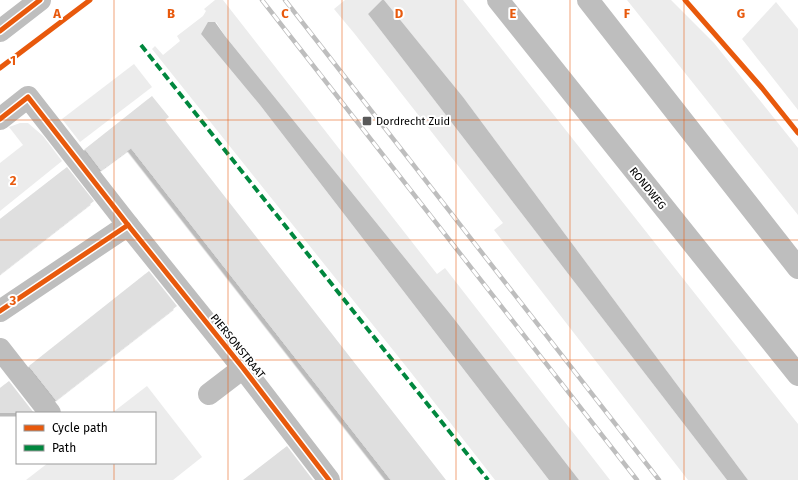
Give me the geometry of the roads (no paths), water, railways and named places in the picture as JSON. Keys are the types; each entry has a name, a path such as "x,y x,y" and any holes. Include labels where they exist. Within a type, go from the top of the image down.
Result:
{"main road":[{"path":"0,31 40,0"},
{"name":"RONDWEG","path":"498,0 798,375"},
{"path":"588,0 798,268"},
{"name":"PIERSONSTRAAT","path":"0,119 28,97 330,480"},
{"path":"0,311 128,225"},
{"path":"0,349 49,412"},
{"path":"209,394 243,368"}],"railway":[{"path":"262,0 637,480"},
{"path":"285,0 659,480"}],"place":[{"name":"Dordrecht Zuid","path":"367,121"}]}
